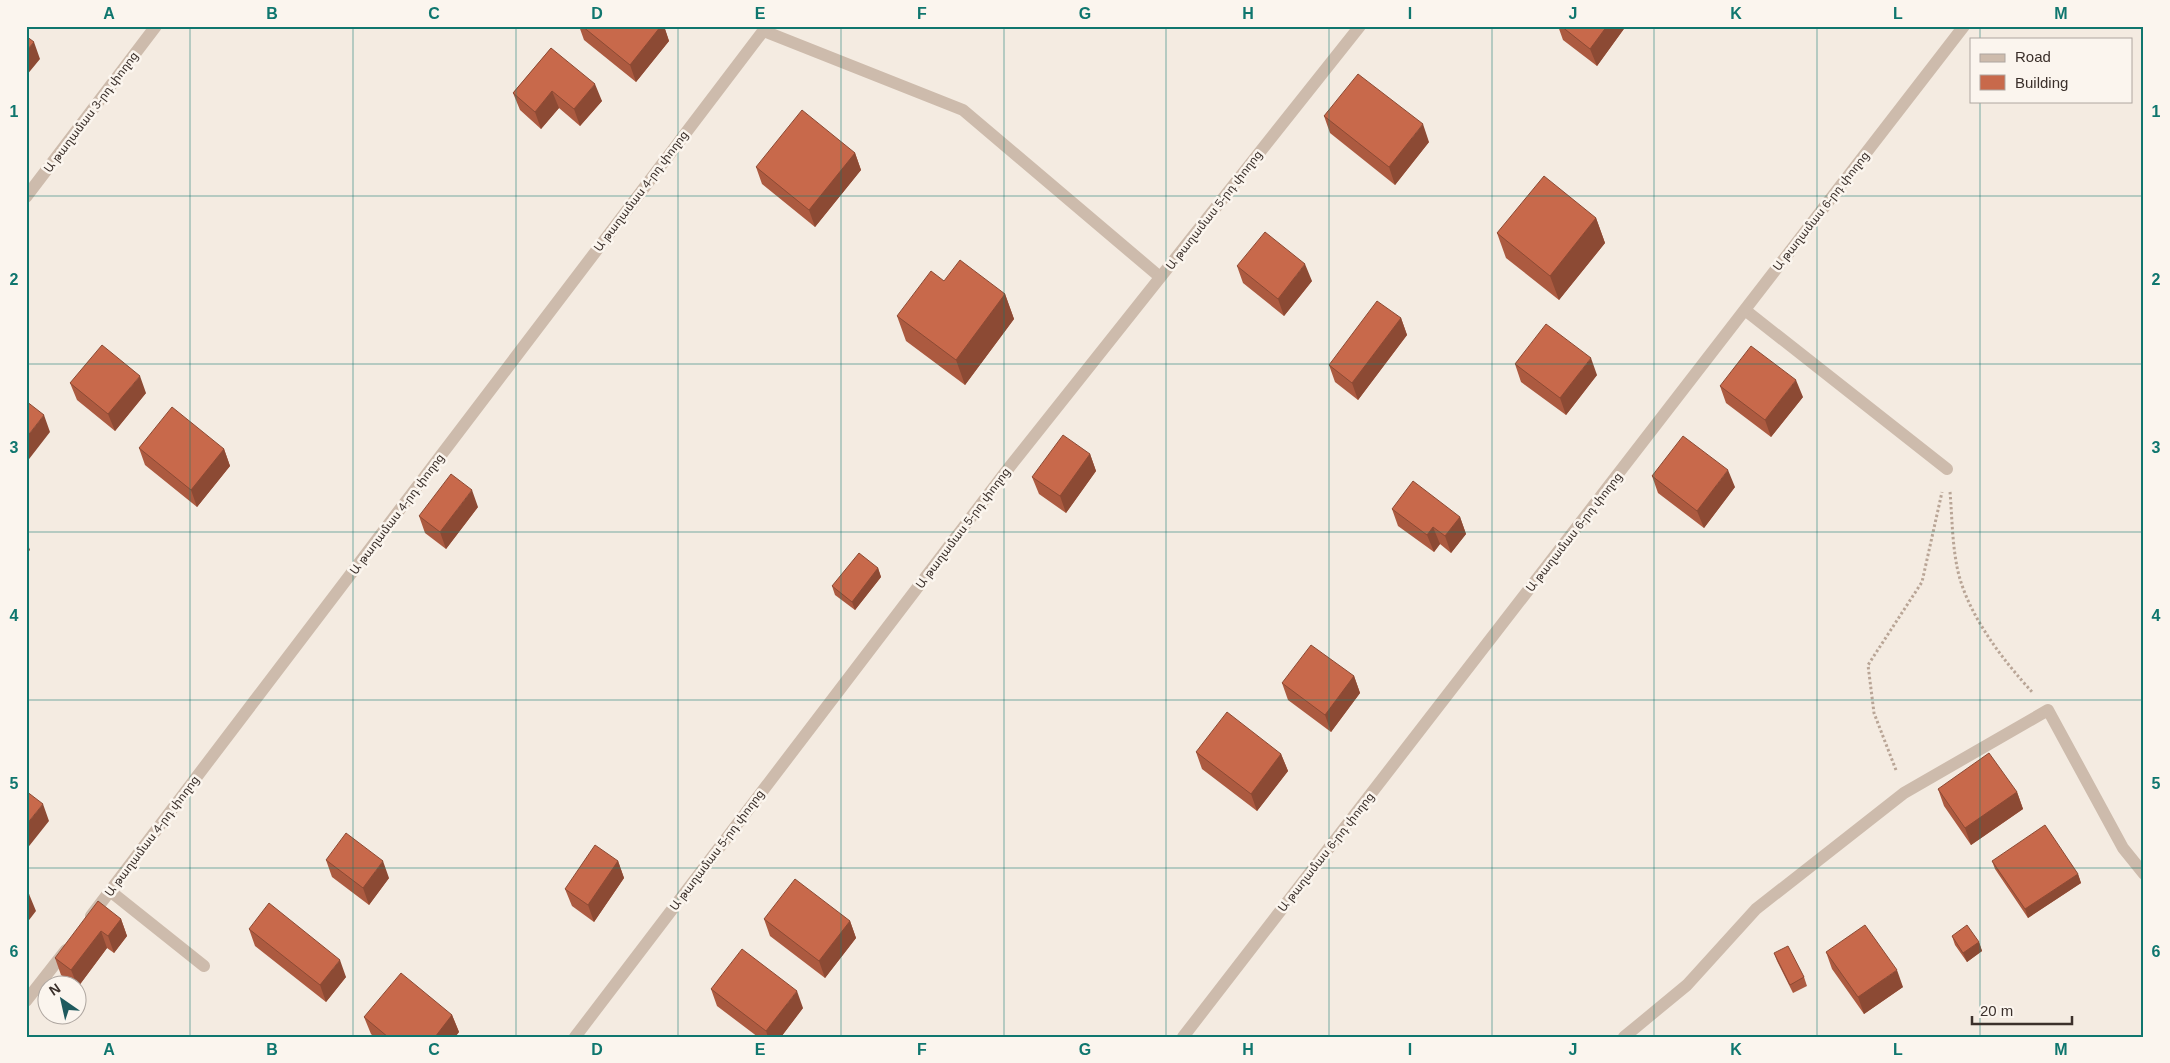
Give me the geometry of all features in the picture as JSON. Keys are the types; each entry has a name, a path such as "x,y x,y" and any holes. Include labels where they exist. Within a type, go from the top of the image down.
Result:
{"street":[{"name":"Ա թաղամաս 3-րդ փողոց","path":"26,197 156,26"},
{"name":"Ա թաղամաս 5-րդ փողոց","path":"575,1037 1004,474 1360,26"},
{"name":"Ա թաղամաս 6-րդ փողոց","path":"1183,1037 1964,26"},
{"path":"765,28 963,110 1160,277"},
{"name":"Ա թաղամաս 4-րդ փողոց","path":"86,923 765,28"},
{"path":"1745,310 1948,469"},
{"path":"1624,1037 1687,985 1756,909 1904,793 2048,710 2123,848 2144,874"},
{"path":"110,892 204,966"},
{"path":"26,1001 74,938"}],"path":[{"path":"1948,469 1956,563 1969,603 2005,663 2048,710"},
{"path":"1904,793 1874,713 1868,665 1922,582 1948,469"}],"building":[{"path":"582,26 661,26 630,65"},
{"path":"1561,26 1607,26 1590,49"},
{"path":"26,36 34,42 26,51"},
{"path":"551,48 595,84 574,109 552,91 535,112 513,93"},
{"path":"1358,74 1423,124 1389,167 1324,116"},
{"path":"802,110 855,153 809,210 756,167"},
{"path":"1544,176 1596,218 1550,276 1497,233"},
{"path":"1265,232 1305,264 1278,299 1237,266"},
{"path":"960,260 1005,294 956,360 897,316 931,271 944,281"},
{"path":"1377,301 1401,318 1352,383 1329,365"},
{"path":"1546,324 1591,358 1560,398 1515,364"},
{"path":"102,345 140,376 108,414 70,383"},
{"path":"1751,346 1796,380 1765,420 1720,386"},
{"path":"26,401 44,415 26,438"},
{"path":"172,407 224,449 191,490 139,448"},
{"path":"1063,435 1090,454 1060,496 1032,477"},
{"path":"1683,436 1728,470 1697,511 1652,476"},
{"path":"451,474 472,490 440,532 419,516"},
{"path":"1413,481 1460,517 1445,536 1433,527 1427,535 1392,509"},
{"path":"859,553 878,568 852,602 832,586"},
{"path":"1311,645 1354,676 1325,715 1282,683"},
{"path":"1227,712 1281,754 1251,794 1196,752"},
{"path":"1989,753 2017,792 1965,828 1938,789"},
{"path":"26,791 43,804 26,825"},
{"path":"2045,825 2078,874 2025,909 1992,861"},
{"path":"346,833 383,861 363,888 326,860"},
{"path":"595,845 618,861 588,905 565,889"},
{"path":"795,879 850,921 819,961 764,919"},
{"path":"98,901 121,919 108,936 101,931 71,970 55,958"},
{"path":"269,903 340,960 320,985 249,929"},
{"path":"1865,925 1897,970 1858,997 1826,952"},
{"path":"1967,925 1979,942 1963,953 1952,936"},
{"path":"1788,946 1804,977 1790,985 1774,953"},
{"path":"742,949 797,991 766,1031 711,989"},
{"path":"401,973 452,1015 435,1037 388,1037 364,1017"}]}
